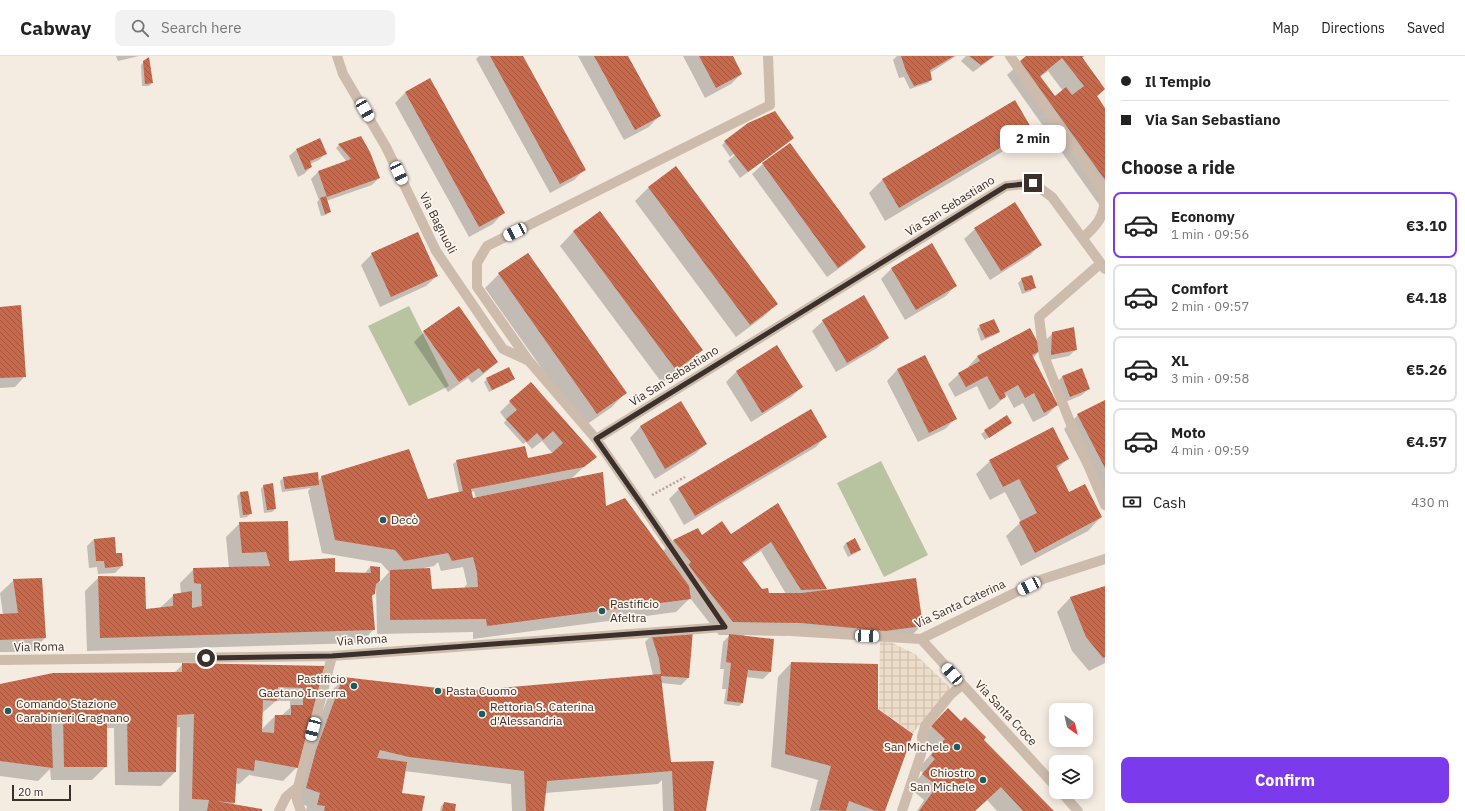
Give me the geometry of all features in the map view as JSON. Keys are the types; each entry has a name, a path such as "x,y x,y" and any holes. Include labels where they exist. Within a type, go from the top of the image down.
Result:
{"street":[{"name":"Via Bagnuoli","path":"336,56 343,74 386,147 436,251 503,349 529,361"},
{"path":"725,627 596,439 529,361 477,287 477,263 487,246 770,104 768,56"},
{"path":"1010,56 1090,171 1105,200 1103,214 1098,222 1083,238"},
{"name":"Via San Sebastiano","path":"596,439 1006,186 1033,183 1052,197 1083,238 1102,267 1039,317 1044,356 1105,505"},
{"name":"Via Santa Caterina","path":"725,627 921,639 1043,579 1105,558"},
{"name":"Via Roma","path":"0,660 332,656 725,627"},
{"name":"Via Santa Croce","path":"921,639 1049,779"},
{"path":"301,811 297,800 297,788 332,656"},
{"path":"902,811 923,748 922,737 925,726 950,695 962,685"},
{"path":"279,811 286,797 297,788"},
{"path":"1067,799 1078,811"}],"path":[{"path":"640,502 685,477"}],"green space":[{"path":"409,306 449,386 409,406 368,326"},
{"path":"881,461 928,555 884,577 837,483"}],"shaded area":[{"path":"880,637 915,654 951,688 913,733 879,709"}],"building":[{"path":"490,56 523,56 586,170 560,184"},
{"path":"594,56 628,56 661,116 635,130"},
{"path":"699,56 733,56 742,74 716,88"},
{"path":"901,56 954,56 930,70 932,80 914,86 906,71"},
{"path":"969,56 994,56 981,65"},
{"path":"1026,56 1084,56 1082,57 1105,89 1097,96 1105,108 1105,180 1020,61","holes":["1062,58 1084,86 1072,95 1066,87 1055,96 1040,76"]},
{"path":"149,57 153,83 145,84 143,61"},
{"path":"430,78 505,213 479,227 405,92"},
{"path":"1015,100 1032,129 899,208 882,179"},
{"path":"775,111 794,138 748,172 724,141 748,123"},
{"path":"361,136 370,152 380,178 327,197 318,171 351,159 338,144"},
{"path":"320,138 327,154 310,161 312,167 305,170 296,149"},
{"path":"790,143 866,247 838,268 762,163"},
{"path":"676,166 778,304 750,325 648,187"},
{"path":"326,196 331,212 325,214 320,198"},
{"path":"1015,202 1042,245 1001,271 974,228"},
{"path":"600,211 703,350 676,370 573,231"},
{"path":"418,232 438,276 391,297 371,253"},
{"path":"932,243 957,286 916,310 891,268"},
{"path":"528,253 627,393 597,414 498,273"},
{"path":"1032,275 1036,288 1025,291 1021,278"},
{"path":"864,295 889,338 847,363 822,320"},
{"path":"21,305 26,377 0,378 0,307"},
{"path":"459,306 498,362 483,373 479,368 459,382 423,331"},
{"path":"994,319 1000,332 985,338 979,325"},
{"path":"1074,327 1077,350 1051,355 1052,332"},
{"path":"1030,328 1042,350 1032,355 1058,405 1044,413 1034,393 1025,398 1018,385 1004,393 1006,397 1000,400 987,376 966,387 958,373 980,361 977,356"},
{"path":"777,345 803,387 762,413 736,371"},
{"path":"925,355 957,419 929,433 897,369"},
{"path":"509,367 515,379 492,390 486,378"},
{"path":"1082,368 1090,389 1070,397 1062,376"},
{"path":"531,382 597,457 584,467 471,489 473,498 603,472 606,506 625,498 689,586 691,599 487,626 486,619 390,620 390,570 430,568 432,589 478,587 477,573 473,557 452,561 448,553 404,561 395,550 335,540 321,476 409,449 428,499 463,491 456,460 525,446 528,458 552,453 563,443 553,431 543,440 537,433 527,442 506,419 517,410 509,401"},
{"path":"1105,400 1105,468 1077,414"},
{"path":"681,401 707,444 665,469 640,426"},
{"path":"811,409 827,437 695,516 678,488"},
{"path":"1007,415 1012,423 989,438 984,430"},
{"path":"1053,427 1069,459 1056,466 1069,492 1085,484 1102,517 1035,553 1019,522 1037,513 1019,479 1003,487 989,460"},
{"path":"318,472 319,485 285,489 283,477"},
{"path":"273,483 276,509 267,510 263,485"},
{"path":"248,491 252,514 243,515 240,492"},
{"path":"778,503 827,589 801,590 771,542 742,562 762,589 768,588 769,593 802,593 916,578 923,626 885,631 801,623 733,622 688,565 691,562 673,540 698,528 702,535 722,521 731,534"},
{"path":"288,521 289,561 335,558 335,572 371,573 370,566 380,567 380,581 376,584 375,594 372,595 375,630 100,638 98,576 145,577 146,609 173,606 173,594 192,591 192,608 202,606 201,584 194,583 193,568 270,566 266,552 242,553 239,522"},
{"path":"115,537 116,553 122,553 123,566 105,568 104,561 96,561 94,539"},
{"path":"855,538 861,550 851,554 846,543"},
{"path":"42,578 46,638 0,640 0,614 18,613 13,579"},
{"path":"1105,586 1105,657 1103,658 1086,637 1070,597"},
{"path":"693,630 689,678 661,676 671,762 714,761 706,811 674,811 672,771 547,781 544,811 526,811 524,771 409,757 380,750 377,758 407,762 402,793 425,796 422,811 324,811 325,806 317,805 320,793 306,788 316,750 343,677 464,691 661,674 659,659 651,634"},
{"path":"729,634 774,639 771,672 748,670 743,703 727,701 731,663 726,662"},
{"path":"791,662 878,664 878,709 913,734 885,811 876,811 849,801 846,811 819,810 831,766 785,754"},
{"path":"182,663 327,666 298,768 255,760 254,771 237,768 235,803 215,801 262,809 262,811 207,811 209,800 192,799 194,714 177,715 176,772 128,772 127,715 107,715 107,767 64,767 63,714 51,714 53,768 0,761 0,684 53,673 182,672","holes":["278,687 303,688 303,705 291,705 291,715 275,715 274,733 262,732 263,700 277,701"]},
{"name":"Chiostro San Michele","path":"948,708 961,721 965,717 986,737 984,740 1054,811 1023,811 1001,787 975,811 919,811 937,786 922,774 935,759 931,755 945,739 931,726"},
{"path":"444,802 456,804 455,811 442,811"}],"place":[{"name":"Decò","path":"383,520"},
{"name":"Pastificio Afeltra","path":"602,611"},
{"name":"Pastificio Gaetano Inserra","path":"354,686"},
{"name":"Pasta Cuomo","path":"438,691"},
{"name":"Comando Stazione Carabinieri Gragnano","path":"8,711"},
{"name":"Rettoria S. Caterina d'Alessandria","path":"482,714"},
{"name":"San Michele","path":"957,747"},
{"name":"Chiostro San Michele","path":"983,780"}],"route":[{"path":"206,658 332,656 725,627 596,439 981,203 1006,186 1033,183"}]}
